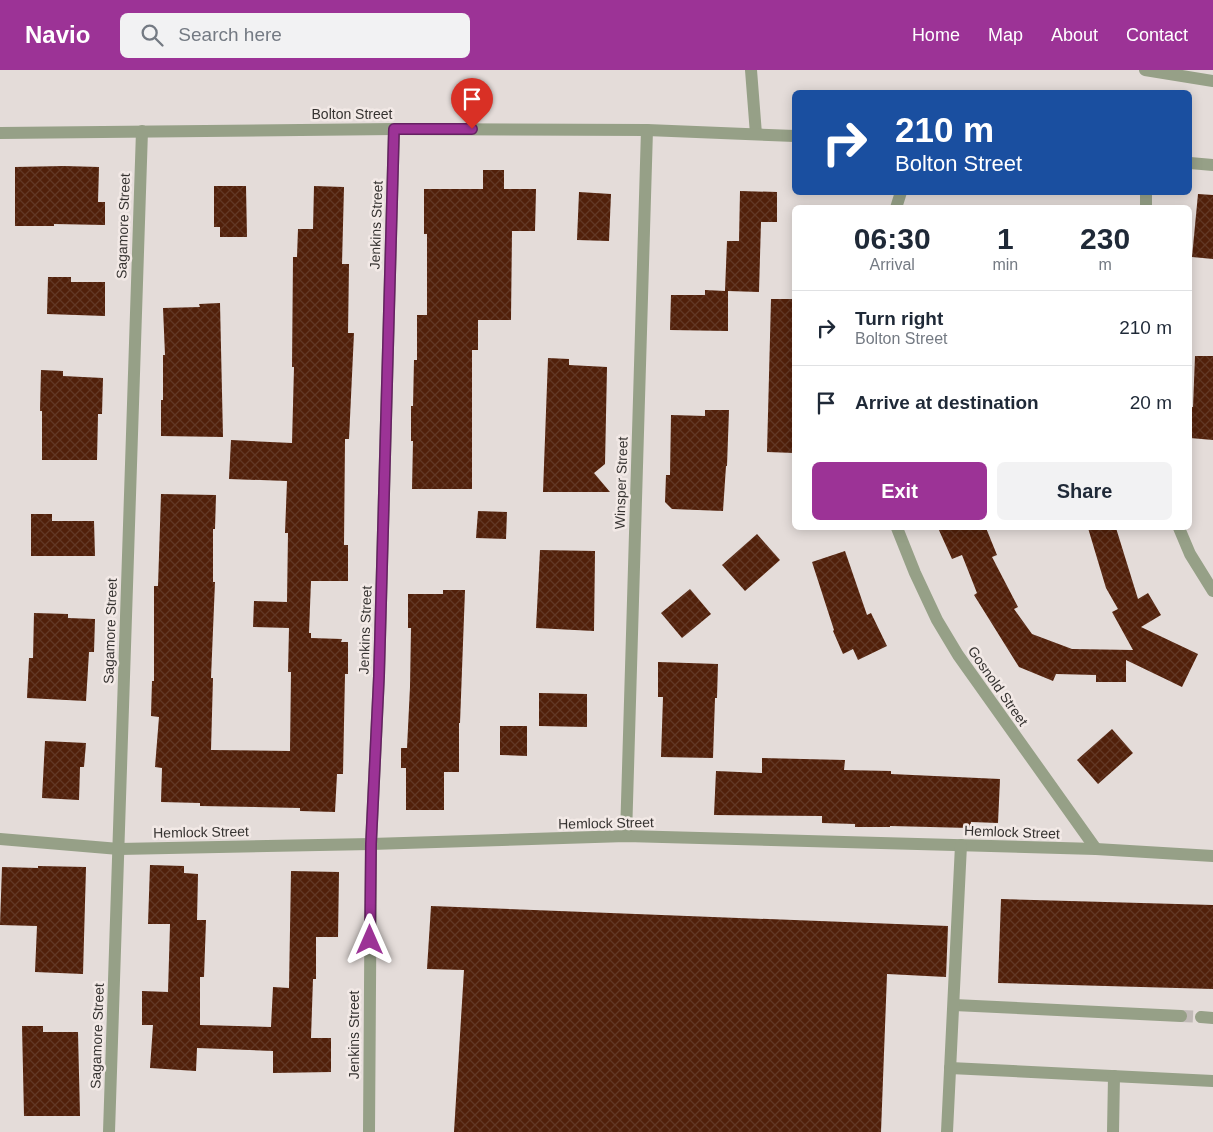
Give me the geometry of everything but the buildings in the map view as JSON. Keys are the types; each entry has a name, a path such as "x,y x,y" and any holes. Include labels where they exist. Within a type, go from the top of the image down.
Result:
{"street":[{"path":"752,70 756,134"},
{"path":"1145,70 1213,81"},
{"name":"Bolton Street","path":"0,133 394,129 647,130 792,136"},
{"name":"Jenkins Street","path":"368,1132 371,844 379,676 394,129"},
{"name":"Winsper Street","path":"626,836 647,130"},
{"name":"Sagamore Street","path":"109,1132 142,131"},
{"path":"1192,163 1213,165"},
{"name":"Gosnold Street","path":"898,530 914,573 937,620 958,655 1096,849"},
{"path":"1180,530 1190,554 1213,591"},
{"name":"Hemlock Street","path":"0,839 119,849 626,836 1096,849 1213,856"},
{"path":"947,1132 961,845"},
{"path":"954,1005 1182,1016"},
{"path":"950,1068 1213,1081"},
{"path":"1112,1132 1114,1076"}],"tunnel":[{"path":"1181,1016 1201,1017"}],"route":[{"path":"370,940 371,844 379,676 394,129 472,129"}]}
